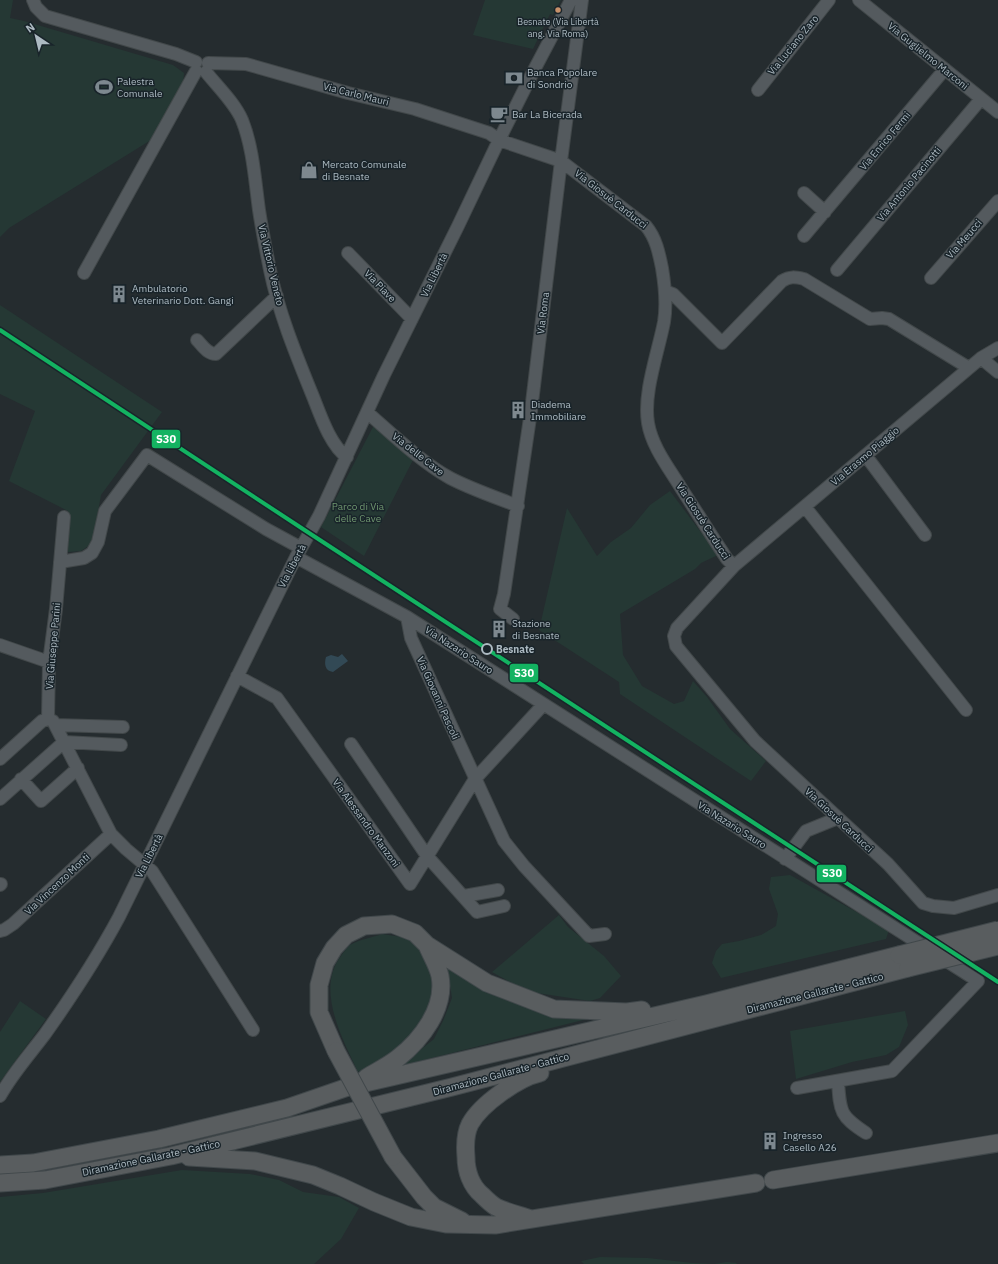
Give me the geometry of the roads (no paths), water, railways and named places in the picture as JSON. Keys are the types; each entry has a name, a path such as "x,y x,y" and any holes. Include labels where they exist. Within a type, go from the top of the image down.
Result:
{"highway":[{"path":"348,1087 365,1079 397,1058 410,1047 423,1034 438,1006 440,976 426,945 416,933 392,924 364,926 346,935 334,948 325,964 319,985 320,1012 336,1050 393,1158 424,1197 434,1207 469,1224"},
{"name":"Diramazione Gallarate - Gattico","path":"0,1183 45,1180 171,1156 452,1087 709,1011 904,961 998,930"},
{"path":"426,945 487,983 554,1009 627,1012 709,1011"},
{"name":"Diramazione Gallarate - Gattico","path":"904,961 998,946"},
{"name":"Diramazione Gallarate - Gattico","path":"0,1166 33,1163 159,1139 287,1108 348,1087 709,1011"},
{"path":"533,1219 496,1207 480,1194 471,1181 466,1165 465,1142 470,1125 479,1112 500,1092 531,1075 640,1047 709,1011"},
{"path":"773,1180 998,1143"},
{"path":"171,1156 255,1161 313,1175 410,1217 446,1224 495,1225 756,1183"}],"street":[{"name":"Via Vittorio Veneto","path":"32,0 36,7 45,16 176,54 202,67 237,110 242,120 249,148 260,218 277,296 318,409 330,435 342,453 347,457"},
{"name":"Via Libertà","path":"0,1096 86,974 105,944 300,549 315,525 412,319 499,140 571,0"},
{"name":"Via Roma","path":"513,619 500,609 504,594 518,506 531,411 582,0"},
{"name":"Via Luciano Zaro","path":"758,90 829,0"},
{"name":"Via Guglielmo Marconi","path":"859,0 998,112"},
{"name":"Via Carlo Mauri","path":"202,67 246,64 348,93 415,109 489,133 499,140 561,161"},
{"path":"84,273 195,76 202,67"},
{"name":"Via Enrico Fermi","path":"804,236 945,69"},
{"name":"Via Antonio Pacinotti","path":"837,270 981,99"},
{"name":"Via Giosuè Carducci","path":"561,161 639,220 652,233 661,261 666,306 647,402 648,424 657,450 727,559 734,566 677,628 674,636 676,646 755,742 888,864 923,903 933,906 954,908 998,895"},
{"path":"804,193 825,212"},
{"name":"Via Meucci","path":"931,278 998,201"},
{"name":"Via Piave","path":"348,253 412,319"},
{"path":"665,291 673,294 722,343 782,281 795,276 804,279 870,319 882,318 892,321 969,368"},
{"path":"197,340 212,354 216,354 277,296"},
{"name":"Via Erasmo Piaggio","path":"734,566 981,358 998,348"},
{"path":"981,358 998,372"},
{"name":"Via delle Cave","path":"368,413 422,459 444,474 464,485 518,506"},
{"name":"Via Nazario Sauro","path":"60,562 84,558 92,553 98,542 105,511 147,455 300,549 978,981 892,1071 838,1082 797,1088"},
{"path":"866,456 925,535"},
{"path":"805,507 966,710"},
{"name":"Via Giuseppe Parini","path":"64,517 56,609 49,662 51,722 78,768 111,834 152,871 253,1030"},
{"name":"Via Giovanni Pascoli","path":"407,617 411,638 475,779"},
{"path":"0,645 49,662"},
{"name":"Via Alessandro Manzoni","path":"237,676 276,698 410,884 475,779 543,704"},
{"path":"0,759 42,721 123,727"},
{"path":"0,799 64,742 121,745"},
{"path":"351,744 427,856 477,912 504,906"},
{"path":"21,779 41,801 78,768"},
{"path":"475,779 504,841 524,866 589,936 605,934"},
{"path":"785,858 806,832 838,818"},
{"name":"Via Vincenzo Monti","path":"0,931 13,924 111,834"},
{"path":"464,896 498,890"},
{"path":"838,1082 839,1105 844,1116 866,1134"}],"water":[{"path":"342,654 348,661 333,672 328,670 325,665 326,657 331,655 338,657"}],"place":[{"name":"Besnate (Via Libertà ang. Via Roma)","path":"558,10"},
{"name":"Banca Popolare di Sondrio","path":"514,78"},
{"name":"Palestra Comunale","path":"104,87"},
{"name":"Bar La Bicerada","path":"499,114"},
{"name":"Mercato Comunale di Besnate","path":"309,170"},
{"name":"Ambulatorio Veterinario Dott. Gangi","path":"119,294"},
{"name":"Diadema Immobiliare","path":"518,410"},
{"name":"Stazione di Besnate","path":"499,629"},
{"name":"Besnate","path":"487,649"},
{"name":"Ingresso Casello A26","path":"770,1141"}],"park label":[{"name":"Parco di Via delle Cave","path":"358,512"}]}
